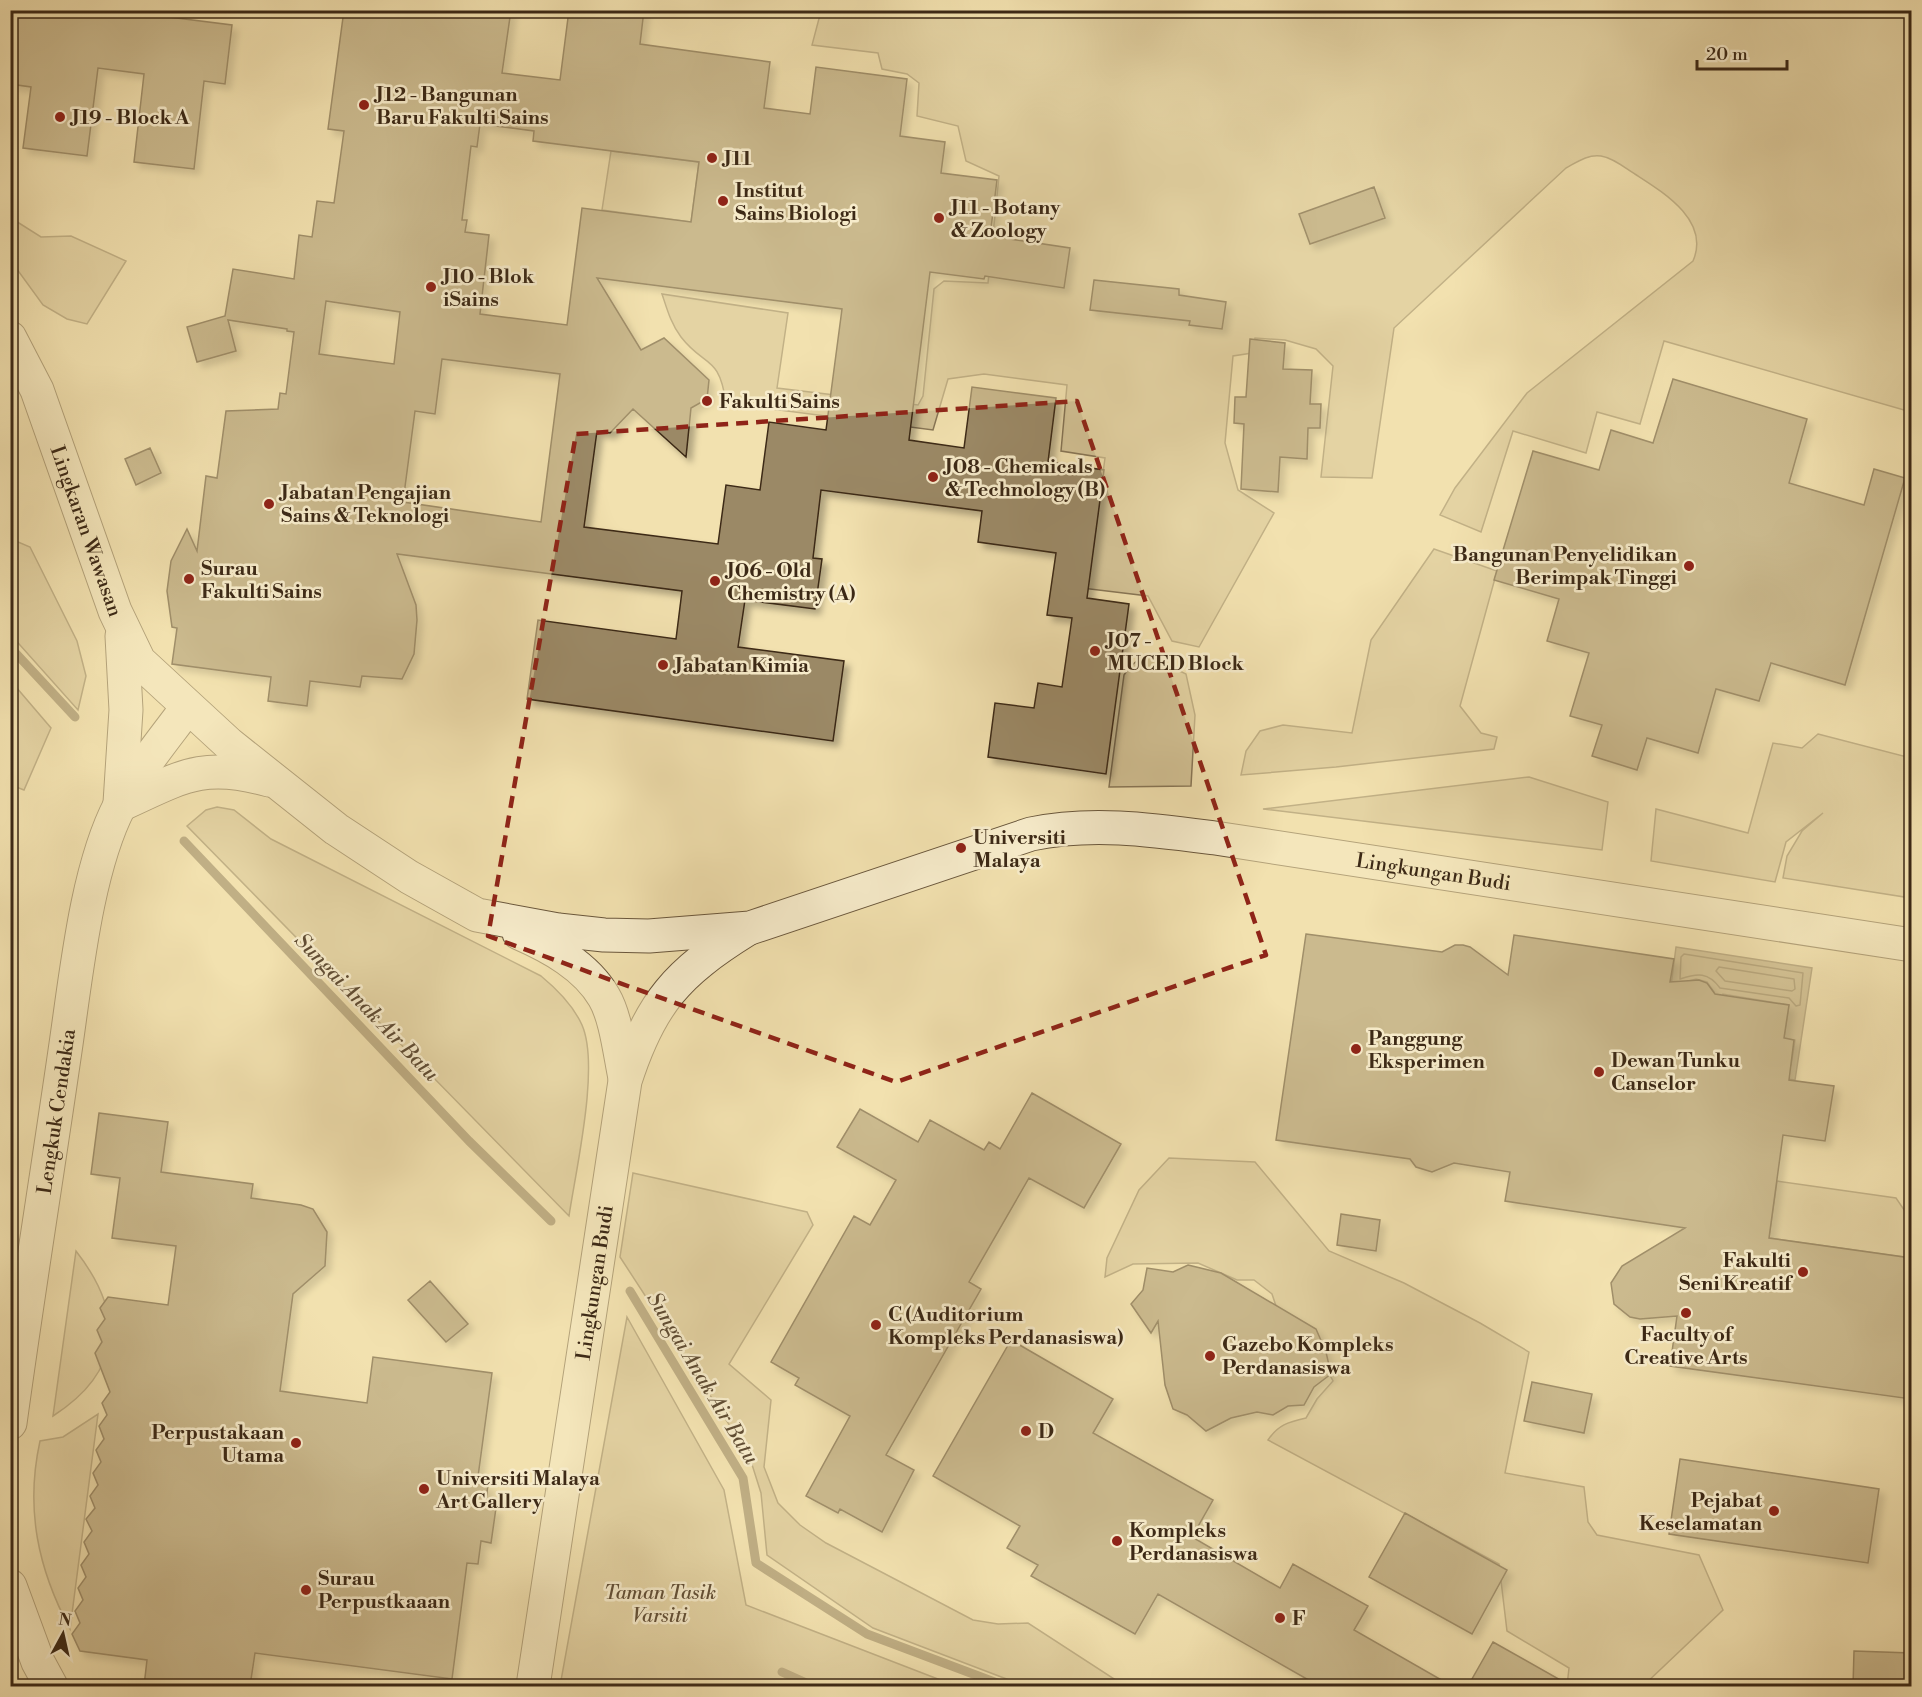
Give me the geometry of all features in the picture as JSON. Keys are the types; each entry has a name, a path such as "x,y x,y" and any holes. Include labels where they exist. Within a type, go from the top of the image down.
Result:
{"street":[{"name":"Lingkaran Wawasan","path":"10,338 37,390 121,625 139,661 187,708"},
{"name":"Lengkuk Cendakia","path":"120,805 126,710 121,625"},
{"name":"Lengkuk Cendakia","path":"10,1423 75,983 90,900 105,843 120,805 150,757 187,708"},
{"path":"187,708 273,781"},
{"path":"120,805 202,771 239,771 273,781"},
{"name":"Lingkungan Budi","path":"273,781 336,829 409,877 477,915 558,930 604,935 650,936 750,928"},
{"name":"Lingkungan Budi","path":"533,1686 625,1078 654,1010 669,991 705,956 750,928 1031,834 1056,829 1100,827 1184,834 1911,945"},
{"path":"477,915 547,946 585,973 605,997 625,1078"},
{"path":"10,1586 16,1616 51,1686"}],"highlighted area":[{"path":"1077,401 1266,955 896,1082 488,936 576,434"}],"green space":[{"path":"821,11 1911,11 1911,412 1664,341 1640,424 1597,412 1586,453 1513,431 1481,532 1440,515 1455,488 1527,393 1693,261 1697,247 1696,234 1682,211 1672,201 1661,191 1611,159 1601,156 1587,157 1566,168 1394,328 1372,478 1321,477 1333,366 1316,349 1285,340 1255,338 1252,353 1233,356 1225,443 1238,490 1274,513 1199,647 1172,641 1148,596 1065,586 1092,556 1105,458 1061,451 1067,385 984,374 948,379 933,430 726,403 723,387 715,369 690,347 675,327 662,294 788,313 777,388 918,405 923,396 934,289 944,281 988,283 999,176 966,161 958,126 917,116 919,83 907,74 882,69 878,53 812,45"},
{"path":"611,151 699,162 691,222 602,210"},
{"path":"11,218 41,237 71,236 126,261 87,324 67,319 43,305 11,261"},
{"path":"11,539 30,547 77,641 86,676 78,710 11,635"},
{"path":"1434,549 1497,571 1460,706 1481,733 1497,737 1494,749 1241,775 1246,751 1260,731 1283,725 1352,733 1371,640"},
{"path":"1162,653 1167,665 1186,674 1195,715 1191,786 1109,787 1124,675 1140,659"},
{"path":"10,680 51,728 24,790 11,785"},
{"path":"1818,734 1911,758 1911,898 1783,878 1787,856 1802,831 1823,813 1786,842 1775,882 1651,861 1656,809 1748,833 1773,743 1802,748"},
{"path":"1529,777 1608,802 1602,850 1263,809"},
{"path":"217,807 234,810 271,839 541,976 564,998 582,1025 587,1043 589,1066 585,1118 569,1216 187,826 206,810"},
{"path":"1169,1158 1255,1162 1329,1251 1404,1283 1529,1352 1505,1473 1584,1487 1588,1522 1597,1535 1699,1555 1723,1610 1643,1686 1567,1686 1569,1668 1507,1631 1499,1564 1268,1440 1284,1425 1306,1418 1317,1399 1333,1381 1320,1357 1276,1306 1272,1294 1254,1280 1237,1280 1198,1263 1133,1264 1105,1277 1107,1258 1139,1190"},
{"path":"633,1173 807,1212 813,1225 729,1364 771,1400 764,1467 778,1503 800,1525 826,1543 973,1620 998,1624 1028,1623 1125,1686 1025,1686 873,1628 767,1555 761,1493 749,1455 620,1257"},
{"path":"1777,1181 1896,1198 1911,1220 1911,1258 1769,1238"},
{"path":"76,1251 92,1274 103,1297 109,1319 109,1340 104,1361 93,1380 76,1399 53,1416"},
{"name":"Taman Tasik Varsiti","path":"627,1317 724,1490 746,1605 956,1686 560,1686"},
{"path":"98,1414 70,1629 50,1584 37,1538 34,1515 36,1466 40,1441 63,1437"}],"water":[{"path":"1676,947 1812,968 1795,1080 1778,1078 1791,1065 1795,1040 1784,1038 1789,1005 1723,994 1719,1019 1714,992 1707,982 1696,979 1671,986"}],"building":[{"name":"J19 - Block A","path":"10,10 113,10 232,25 225,84 204,81 194,169 134,162 144,74 98,68 87,156 23,148 31,87 10,84"},
{"path":"344,10 511,10 502,73 560,80 569,10 644,10 640,44 770,62 764,108 810,114 816,67 907,79 900,136 945,142 941,173 997,180 990,236 1070,248 1064,288 985,276 984,279 930,272 909,440 964,448 972,387 1056,398 1048,462 1104,470 1087,598 1129,604 1106,774 988,757 995,703 1034,708 1038,683 1062,687 1072,618 1047,615 1056,553 978,542 982,511 821,490 813,558 822,559 815,609 745,600 738,647 844,661 833,741 527,699 538,620 676,639 682,591 397,554 416,605 417,620 414,654 402,679 362,676 360,687 310,681 307,706 268,701 271,677 172,664 177,628 172,627 167,591 171,561 187,529 197,551 206,476 217,478 226,411 278,409 280,393 286,394 294,332 228,320 236,351 197,362 187,327 225,316 233,269 294,279 299,235 312,237 317,201 334,203 344,131 328,129","holes":["480,124 534,131 533,141 699,162 691,222 582,208 567,325 480,314 489,235 465,232 467,220 462,220 471,146 477,147","597,278 842,309 826,430 769,422 760,490 726,485 718,544 584,527 597,431 610,433 633,409 686,457 691,408 707,399 709,380 664,338 641,350","326,301 400,312 394,364 319,354","442,359 560,374 541,522 403,502 415,411 435,414"]},
{"path":"1374,187 1385,218 1310,244 1299,214"},
{"path":"1094,280 1179,289 1179,295 1226,302 1222,329 1189,325 1190,321 1090,310"},
{"path":"1250,339 1285,343 1283,369 1312,370 1310,404 1321,404 1320,428 1308,428 1307,459 1280,457 1278,492 1241,489 1244,424 1234,423 1235,397 1246,397"},
{"name":"Bangunan Penyelidikan Berimpak Tinggi","path":"1673,379 1807,419 1789,483 1864,505 1874,469 1905,478 1845,685 1771,663 1759,701 1716,689 1698,753 1647,738 1637,770 1592,756 1602,725 1570,716 1589,653 1547,641 1559,599 1494,580 1533,451 1599,470 1611,430 1653,443"},
{"path":"150,448 161,473 136,485 125,459"},
{"path":"1306,934 1442,952 1455,945 1463,945 1470,947 1508,975 1514,935 1674,959 1670,982 1699,980 1707,983 1715,994 1789,1005 1784,1038 1794,1040 1789,1080 1834,1086 1825,1141 1783,1135 1769,1238 1911,1258 1911,1399 1670,1366 1677,1316 1640,1319 1630,1317 1614,1304 1611,1283 1622,1266 1685,1228 1505,1201 1510,1172 1454,1163 1432,1172 1416,1167 1410,1159 1276,1140"},
{"path":"1032,1093 1121,1144 1084,1208 1029,1178 969,1282 981,1289 886,1455 914,1470 882,1532 840,1509 838,1513 806,1496 850,1416 795,1385 799,1378 771,1362 854,1216 870,1225 896,1180 837,1147 860,1109 918,1142 930,1120 984,1150 989,1142 1000,1149"},
{"name":"Perpustakaan Utama","path":"99,1113 168,1122 161,1172 253,1184 251,1198 301,1205 313,1209 327,1232 325,1266 293,1294 280,1391 367,1403 373,1357 492,1373 477,1484 488,1485 485,1507 496,1508 491,1543 481,1541 478,1564 467,1563 452,1679 255,1653 250,1686 144,1686 147,1660 80,1651 72,1634 80,1623 75,1611 83,1600 78,1588 86,1577 81,1565 89,1554 84,1542 92,1531 86,1519 95,1508 90,1496 98,1485 93,1473 101,1462 96,1450 104,1439 99,1426 107,1415 102,1403 110,1392 95,1353 102,1342 97,1330 105,1319 100,1308 108,1297 168,1305 176,1246 112,1238 120,1178 91,1174"},
{"path":"1341,1214 1380,1220 1376,1251 1337,1245"},
{"path":"1188,1265 1221,1273 1316,1329 1326,1352 1331,1374 1314,1387 1304,1405 1288,1406 1273,1415 1257,1412 1231,1418 1206,1431 1187,1415 1173,1409 1165,1385 1158,1321 1151,1333 1131,1304 1143,1290 1147,1268 1173,1272"},
{"path":"430,1281 468,1324 446,1342 408,1300"},
{"path":"1011,1340 1113,1399 1093,1433 1213,1500 1192,1537 1280,1588 1293,1564 1368,1606 1354,1630 1452,1686 1319,1686 1158,1594 1135,1634 1031,1576 1038,1565 1007,1548 1020,1526 933,1476"},
{"path":"1532,1382 1592,1394 1584,1433 1524,1421"},
{"name":"Pejabat Keselamatan","path":"1680,1459 1879,1489 1868,1563 1669,1534"},
{"path":"1405,1513 1507,1570 1472,1634 1369,1577"},
{"path":"1493,1642 1571,1686 1468,1686"},
{"path":"1854,1651 1911,1653 1911,1686 1853,1686"}],"waterway":[{"name":"Sungai Anak Air Batu","path":"10,647 75,717"},
{"name":"Sungai Anak Air Batu","path":"184,841 469,1141 551,1221"},
{"name":"Sungai Anak Air Batu","path":"630,1291 743,1478 756,1563 867,1634 1005,1686"},
{"path":"782,1672 813,1686"}],"place":[{"name":"J12 - Bangunan Baru Fakulti Sains","path":"364,105"},
{"name":"J19 - Block A","path":"60,117"},
{"name":"J11","path":"712,158"},
{"name":"Institut Sains Biologi","path":"723,201"},
{"name":"J11 - Botany & Zoology","path":"939,218"},
{"name":"J10 - Blok iSains","path":"431,287"},
{"name":"Fakulti Sains","path":"707,401"},
{"name":"J08 - Chemicals & Technology (B)","path":"933,477"},
{"name":"Jabatan Pengajian Sains & Teknologi","path":"269,504"},
{"name":"Bangunan Penyelidikan Berimpak Tinggi","path":"1689,566"},
{"name":"Surau Fakulti Sains","path":"189,579"},
{"name":"J06 - Old Chemistry (A)","path":"715,581"},
{"name":"J07 - MUCED Block","path":"1095,651"},
{"name":"Jabatan Kimia","path":"663,665"},
{"name":"Universiti Malaya","path":"961,848"},
{"name":"Panggung Eksperimen","path":"1356,1049"},
{"name":"Dewan Tunku Canselor","path":"1599,1072"},
{"name":"Fakulti Seni Kreatif","path":"1803,1272"},
{"name":"Faculty of Creative Arts","path":"1686,1313"},
{"name":"C (Auditorium Kompleks Perdanasiswa)","path":"876,1325"},
{"name":"Gazebo Kompleks Perdanasiswa","path":"1210,1356"},
{"name":"D","path":"1026,1431"},
{"name":"Perpustakaan Utama","path":"296,1443"},
{"name":"Universiti Malaya Art Gallery","path":"424,1489"},
{"name":"Pejabat Keselamatan","path":"1774,1511"},
{"name":"Kompleks Perdanasiswa","path":"1117,1541"},
{"name":"Surau Perpustkaaan","path":"306,1590"},
{"name":"F","path":"1280,1618"}]}
